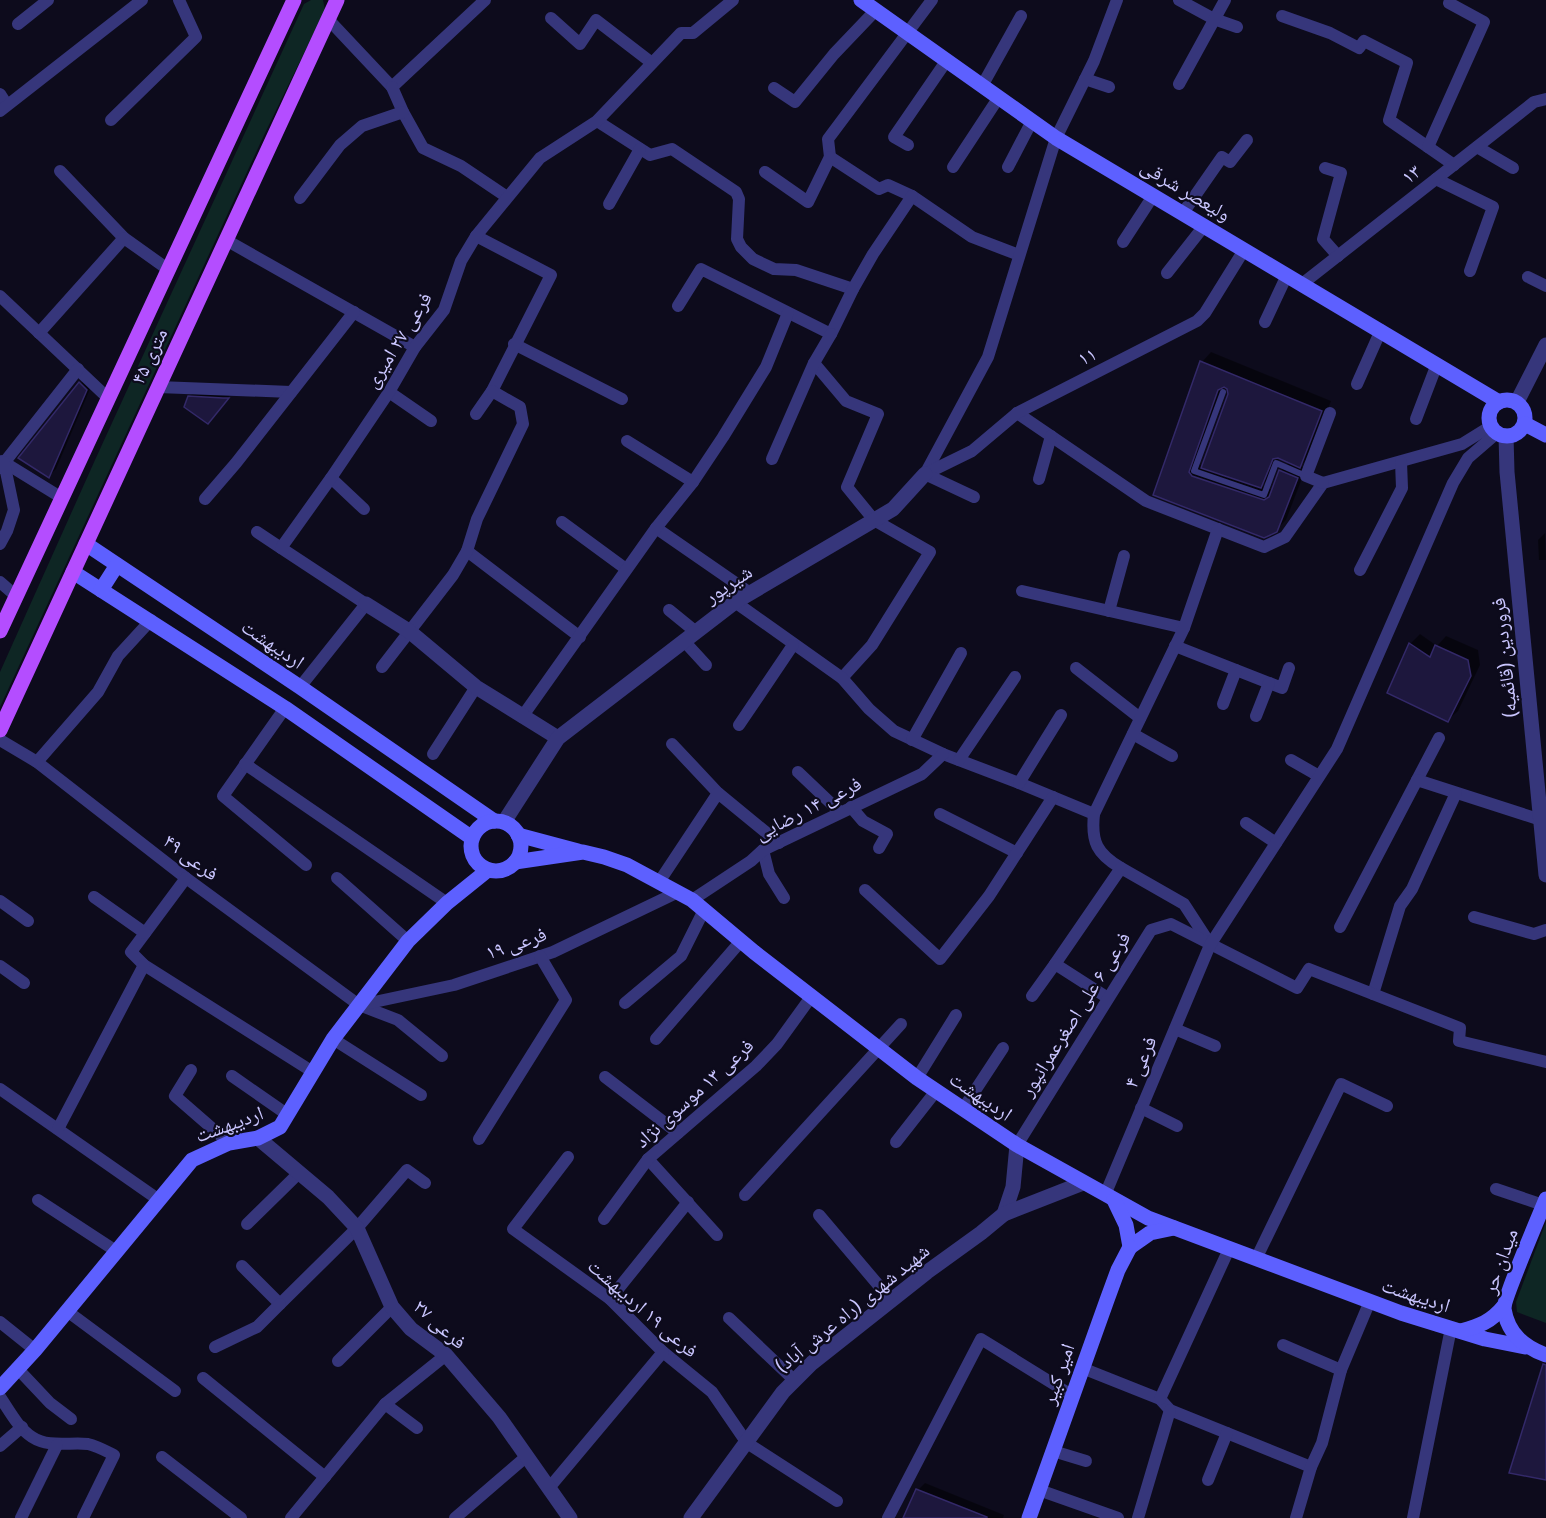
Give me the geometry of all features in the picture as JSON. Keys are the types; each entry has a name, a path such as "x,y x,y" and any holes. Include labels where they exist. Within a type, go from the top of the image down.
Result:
{"main road":[{"name":"۴۵ متری","path":"0,631 294,0"},
{"name":"ولیعصر شرقی","path":"861,0 1056,138 1499,402"},
{"name":"۴۵ متری","path":"0,730 332,7"},
{"path":"1505,400 1517,402 1525,414 1525,424 1520,432 1498,432 1490,413 1493,406 1505,400"},
{"path":"1525,424 1546,435"},
{"name":"اردیبهشت","path":"86,544 499,822 512,827 518,835"},
{"path":"101,590 117,565"},
{"path":"73,572 285,708 472,838"},
{"path":"488,870 474,857 471,848 472,838 485,824 499,822"},
{"path":"518,835 583,852"},
{"path":"515,862 520,854 521,844 518,835"},
{"name":"اردیبهشت","path":"0,1388 35,1350 192,1160 230,1143 258,1138 280,1127 333,1039 408,941 447,903 488,870 498,871 515,862 583,852 627,865 678,892 698,905 811,997 917,1078 1017,1144 1148,1218 1370,1301 1485,1339 1525,1347"},
{"path":"1109,1197 1126,1225 1130,1247 1150,1233 1174,1228"},
{"name":"میدان حر","path":"1525,1347 1510,1328 1504,1306 1545,1202"},
{"name":"امیر کبیر","path":"1029,1518 1118,1270 1130,1247"},
{"path":"1455,1330 1484,1324 1495,1317 1504,1306"},
{"path":"1525,1347 1546,1355"}],"street":[{"path":"18,24 48,0"},
{"path":"0,94 4,108 142,0"},
{"path":"111,120 196,37 179,0"},
{"path":"392,87 485,0"},
{"name":"فرعی ۲۷ امیری","path":"281,548 389,392 416,347 444,310 461,261 476,236 507,197 540,158 597,121 681,33 693,33 733,0"},
{"path":"765,172 808,202 830,157 828,139 932,0"},
{"path":"1179,0 1214,19 1237,27"},
{"path":"1179,84 1225,0"},
{"path":"974,497 925,474 988,357 1056,138 1085,79 1114,1"},
{"path":"1428,147 1484,22 1449,3"},
{"path":"332,7 392,87 423,148 460,166 507,197"},
{"path":"774,88 795,102 834,54 876,10"},
{"path":"982,86 1021,16"},
{"path":"1282,16 1330,33 1359,48 1364,41 1407,63 1389,120 1454,165"},
{"path":"551,18 580,44 596,20 652,63"},
{"path":"908,145 894,136 947,60"},
{"path":"1085,79 1109,87"},
{"path":"953,167 999,98"},
{"name":"۱۳","path":"1302,284 1534,102 1546,99"},
{"path":"300,198 340,145 362,126 403,112"},
{"path":"597,121 650,155 672,149 736,192 739,199 737,239 741,247 753,259 774,270 796,270 853,288"},
{"path":"1008,167 1032,121"},
{"path":"1183,213 1222,157 1230,162 1247,140"},
{"path":"1478,147 1513,168"},
{"path":"609,204 640,149"},
{"path":"830,157 879,189 888,185 912,196 972,237 1019,255"},
{"path":"1325,168 1341,173 1323,239 1338,256"},
{"path":"60,171 124,238 169,270"},
{"path":"1436,179 1493,207 1470,271"},
{"path":"772,459 814,363 853,288 912,196"},
{"path":"1123,242 1153,196"},
{"path":"1167,273 1204,226"},
{"path":"476,236 551,275 492,391 476,414"},
{"path":"39,333 124,238"},
{"path":"226,240 416,347"},
{"name":"۱۱","path":"925,474 972,452 1017,413 1197,321 1205,313 1244,250"},
{"path":"678,306 701,269 831,334"},
{"path":"1265,322 1287,275"},
{"path":"1528,277 1546,286"},
{"path":"0,296 109,399"},
{"path":"205,499 236,463 354,312"},
{"path":"522,717 626,569 693,482 766,367 789,313"},
{"path":"1357,384 1381,330"},
{"path":"514,344 622,399"},
{"path":"1517,402 1546,347"},
{"path":"814,363 846,401 878,414 847,487 874,520 930,552 872,645 842,678"},
{"path":"1416,419 1437,364"},
{"path":"1,463 78,369"},
{"path":"158,387 291,392"},
{"path":"382,667 453,575 467,551 477,519 523,424 520,407 492,391"},
{"path":"389,392 431,421"},
{"path":"1017,413 1146,501 1264,547 1285,537 1323,483"},
{"path":"1330,413 1306,476 1323,483 1498,432"},
{"name":"فروردین (قائمیه)","path":"1498,432 1507,472 1540,755 1541,820 1546,875"},
{"name":"فرعی ۴","path":"1109,1197 1141,1108 1210,945 1337,749 1453,483 1468,458 1498,432"},
{"path":"1040,479 1052,436"},
{"path":"627,441 693,482"},
{"path":"1360,570 1402,488 1401,462"},
{"path":"1,463 62,498"},
{"path":"0,544 8,531 14,510 1,463"},
{"name":"شیرپور","path":"499,822 558,738 735,602 892,509 925,474"},
{"path":"331,478 364,509"},
{"path":"562,522 626,569"},
{"path":"656,528 750,593"},
{"path":"1210,945 1184,904 1107,860 1096,847 1092,831 1094,814 1184,628 1218,529"},
{"path":"257,532 409,632 476,687 558,738"},
{"path":"467,551 580,637"},
{"path":"1109,611 1124,556"},
{"path":"0,582 16,596"},
{"path":"1022,591 1184,628"},
{"path":"735,602 842,678 869,709 894,731 943,754 1094,814"},
{"path":"300,687 366,604"},
{"path":"669,610 690,636 706,665"},
{"path":"37,762 98,692 118,656 151,620"},
{"path":"739,725 793,645"},
{"path":"1175,646 1282,688 1289,668"},
{"path":"912,740 961,653"},
{"path":"1076,668 1140,718"},
{"path":"1222,704 1236,670"},
{"path":"959,760 1015,677"},
{"path":"1256,716 1269,683"},
{"path":"433,754 476,687"},
{"path":"285,708 223,796 306,865"},
{"path":"1020,783 1061,715"},
{"path":"1133,734 1172,756"},
{"path":"1340,927 1439,738"},
{"name":"فرعی ۴۹","path":"0,740 37,762 186,878 359,1005 398,1020 442,1056"},
{"path":"672,744 718,793 779,843"},
{"name":"فرعی ۱۴ رضایی","path":"698,905 763,850 922,774 943,754"},
{"path":"1291,760 1319,776"},
{"path":"245,764 447,903"},
{"path":"798,772 845,810 887,834 879,848"},
{"path":"1417,780 1541,820"},
{"path":"659,882 718,793"},
{"path":"1456,793 1412,889 1400,906 1372,994 1460,1028 1459,1041 1546,1062"},
{"path":"865,890 939,959 988,896 1053,797"},
{"path":"940,814 1017,853"},
{"path":"1246,823 1276,843"},
{"path":"763,850 769,874 784,898"},
{"path":"1032,996 1121,868"},
{"path":"186,878 131,952 144,965 313,1072"},
{"path":"337,878 408,941"},
{"name":"فرعی ۱۹","path":"359,1005 454,985 553,952 678,892"},
{"path":"94,897 145,933"},
{"path":"0,901 28,921"},
{"path":"625,1003 681,956 698,905"},
{"path":"1474,917 1534,934 1546,930"},
{"name":"فرعی ۶ علی اصغرعمرانپور","path":"1017,1144 1151,930 1171,924 1297,988 1309,969 1372,994"},
{"path":"656,1039 741,941"},
{"path":"478,1139 566,1000 540,956"},
{"path":"1054,964 1108,998"},
{"path":"58,1129 144,965"},
{"path":"0,966 24,982"},
{"name":"فرعی ۱‍۳ موسوی نژاد","path":"604,1219 648,1158 756,1066 777,1044 811,997"},
{"path":"917,1078 956,1015"},
{"path":"745,1195 901,1024"},
{"path":"1175,1029 1215,1046"},
{"path":"333,1039 421,1095"},
{"path":"963,1109 1003,1048"},
{"path":"191,1070 176,1096 230,1143"},
{"path":"232,1077 288,1115"},
{"path":"605,1077 678,1133"},
{"path":"1256,1259 1341,1084 1387,1106"},
{"path":"0,1089 159,1200"},
{"path":"896,1142 936,1091"},
{"path":"1141,1108 1177,1126"},
{"name":"فرعی ۲۷","path":"258,1138 328,1197 357,1228 392,1307 411,1329 446,1355 499,1417 570,1518"},
{"path":"1004,1214 1013,1187 1017,1144"},
{"name":"فرعی ۱۹ اردیبهشت","path":"568,1157 513,1229 610,1299 663,1352 712,1392 747,1443"},
{"path":"648,1158 717,1235"},
{"path":"215,1347 257,1327 357,1228 406,1170 425,1183"},
{"path":"247,1224 299,1173"},
{"name":"شهید شهری (راه عرش آباد)","path":"691,1518 783,1392 812,1363 1004,1214 1083,1183"},
{"path":"1496,1189 1545,1202"},
{"path":"38,1200 116,1251"},
{"path":"610,1299 688,1202"},
{"path":"819,1215 891,1300"},
{"path":"1160,1399 1229,1249"},
{"path":"242,1266 280,1304"},
{"path":"1296,1518 1311,1467 1322,1443 1341,1370 1370,1301"},
{"path":"338,1361 392,1307"},
{"path":"67,1311 175,1392"},
{"path":"729,1318 794,1380"},
{"path":"0,1322 35,1350"},
{"path":"1413,1518 1455,1330"},
{"path":"888,1518 981,1339 1073,1396"},
{"path":"1283,1345 1341,1370"},
{"path":"549,1488 663,1352"},
{"path":"291,1518 385,1404 446,1355"},
{"path":"18,1368 50,1403 71,1419"},
{"path":"1082,1368 1160,1399 1170,1410 1311,1467"},
{"path":"203,1378 325,1477"},
{"path":"0,1397 33,1438 57,1445 77,1443 92,1445 114,1455 83,1518"},
{"path":"385,1404 417,1428"},
{"path":"1138,1518 1170,1410"},
{"path":"0,1446 22,1427"},
{"path":"1208,1480 1227,1433"},
{"path":"747,1443 837,1501"},
{"path":"21,1518 57,1445"},
{"path":"1053,1451 1086,1461"},
{"path":"455,1518 527,1456"},
{"path":"162,1457 241,1518"},
{"path":"1039,1490 1118,1518"}],"lane":[{"path":"1223,392 1194,471 1264,495 1276,463 1306,476"}],"green space":[{"path":"311,0 323,0 325,10 265,133 0,707 0,672 304,4"},
{"path":"1546,1222 1546,1323 1517,1312 1516,1302"}],"building":[{"path":"1200,361 1322,411 1300,468 1278,458 1273,459 1261,488 1201,468 1228,394 1224,387 1218,390 1189,472 1192,476 1264,500 1269,497 1279,470 1298,478 1277,532 1264,538 1153,495"},
{"path":"79,382 87,390 49,478 18,458"},
{"path":"188,396 229,398 208,424 184,407"},
{"path":"1409,643 1430,657 1435,645 1468,660 1471,676 1448,722 1387,693"},
{"path":"1543,1364 1546,1365 1546,1480 1509,1473"},
{"path":"916,1489 987,1517 987,1518 903,1518"}]}
